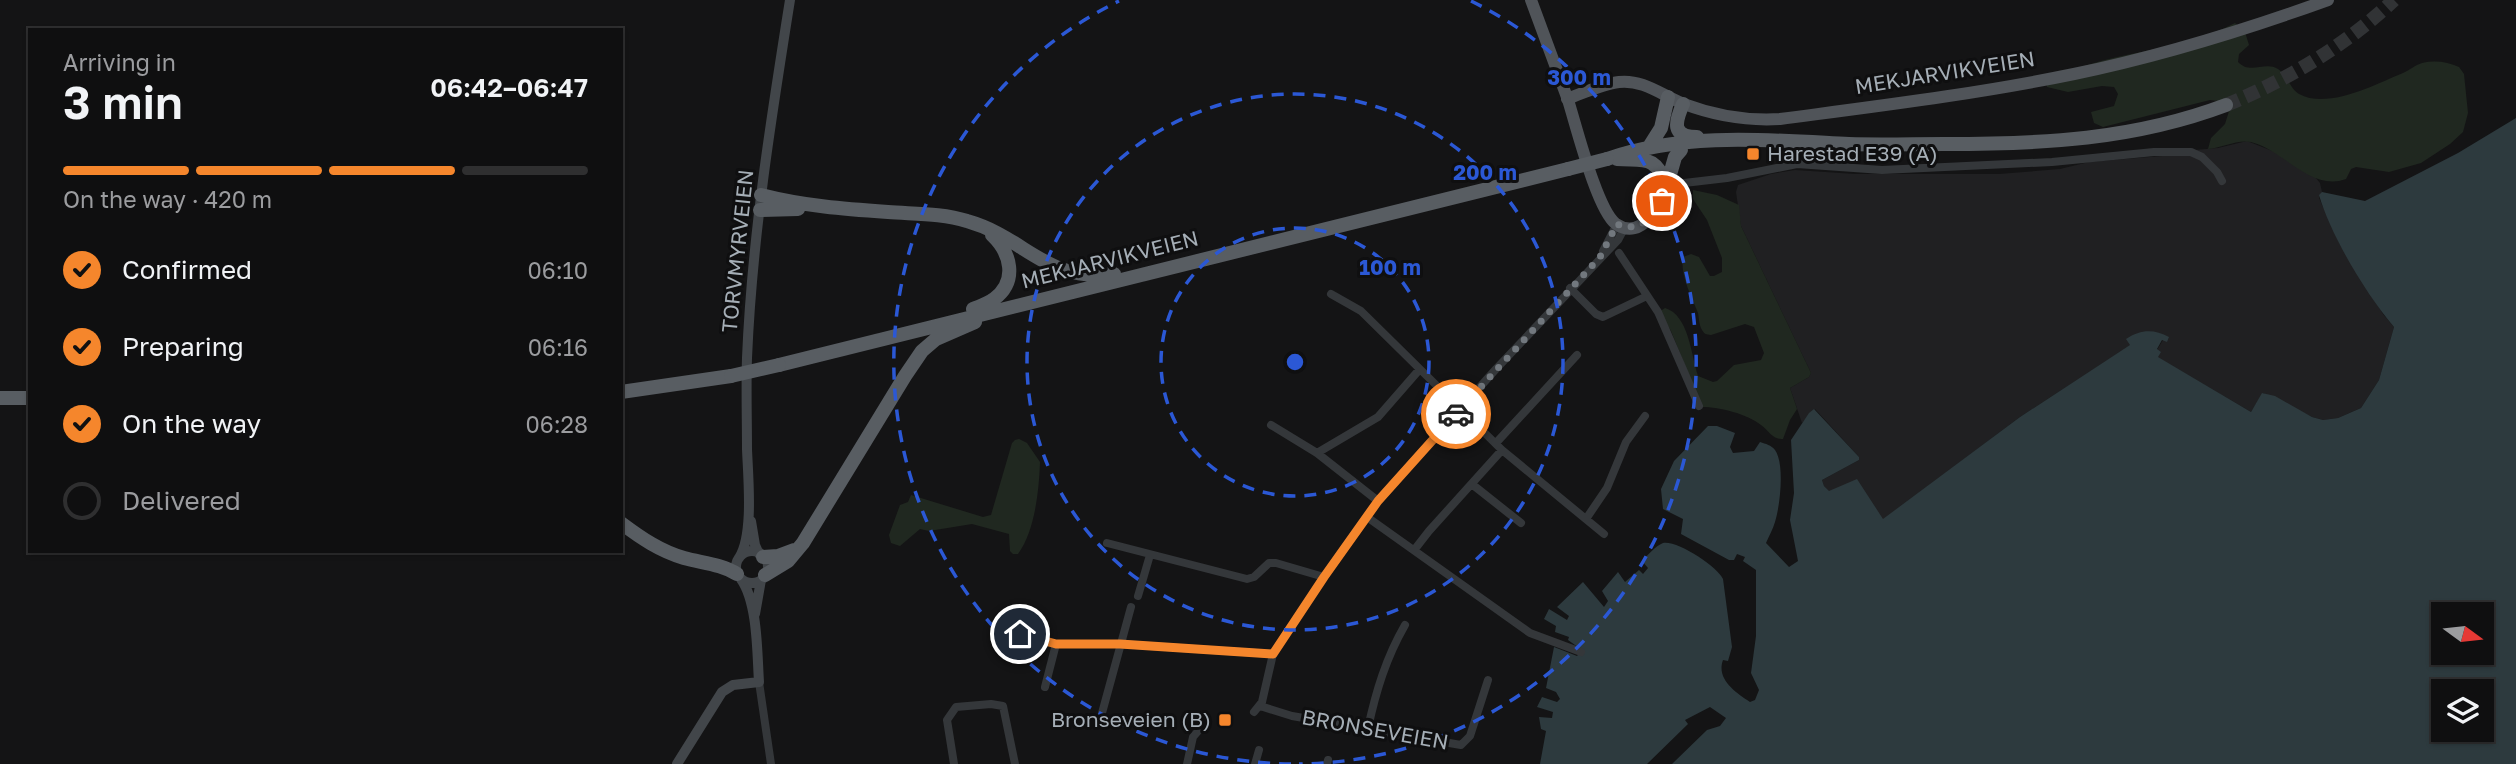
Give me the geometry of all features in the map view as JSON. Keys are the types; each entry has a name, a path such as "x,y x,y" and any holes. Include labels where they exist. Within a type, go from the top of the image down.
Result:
{"highway":[{"path":"1649,147 1661,128 1668,97"},
{"path":"1683,104 1676,124 1680,133 1712,140"},
{"path":"1679,146 1712,140 1851,144 2042,143 2156,126 2194,117 2226,105"},
{"path":"1679,146 1812,148 1851,144"},
{"path":"1667,185 1679,146"},
{"name":"MEKJARVIKVEIEN","path":"1612,159 1649,147 1679,146"},
{"name":"MEKJARVIKVEIEN","path":"623,393 730,376 779,365 1568,169 1679,146"},
{"path":"1612,159 1650,161 1660,169 1667,185"},
{"path":"761,195 821,208"},
{"path":"760,210 821,208 945,216 998,232 1049,265 1071,273 1096,275 1150,272"},
{"path":"956,320 996,298 1009,276 1006,251 994,236 976,224"},
{"path":"763,578 788,561 803,543 915,360 936,339 967,327 984,313"},
{"path":"0,398 28,398"},
{"path":"623,524 663,550 724,567 739,576"},
{"path":"761,555 784,555 803,543"}],"main road":[{"name":"TORVMYRVEIEN","path":"739,558 744,548 748,508 747,361 761,195 790,0"},
{"path":"1531,0 1606,210 1621,226 1636,227 1650,218 1659,207 1667,185"},
{"name":"MEKJARVIKVEIEN","path":"1567,99 1618,82 1634,82 1683,104 1739,119 1780,119 2030,82 2166,52 2252,27 2328,0"},
{"name":"TORVMYRVEIEN","path":"748,508 755,545 761,555"},
{"path":"677,764 722,692 733,685 759,682 754,624 747,590 739,576 736,563 746,553 761,555 767,566 754,624"},
{"path":"739,576 753,583 763,578"}],"street":[{"path":"1667,185 1727,178 1797,164 1894,170 2052,162 2154,152 2191,152 2202,156 2222,181"},
{"name":"BRONSEVEIEN","path":"1488,680 1470,736 1461,745 1257,709 1273,654 1378,501 1600,257 1621,226"},
{"path":"1619,253 1658,312 1699,407"},
{"path":"1570,288 1596,314 1603,317 1647,296"},
{"path":"1331,294 1361,311 1459,410 1604,534"},
{"path":"1415,549 1473,485 1499,446 1577,355"},
{"path":"1317,453 1378,417 1419,370"},
{"path":"1586,519 1601,500 1626,442 1645,416"},
{"path":"1271,425 1317,453 1378,501"},
{"path":"1473,485 1521,523"},
{"path":"1367,517 1530,633 1581,652"},
{"path":"1107,543 1247,579 1254,577 1269,563 1324,577"},
{"path":"1138,596 1150,555"},
{"path":"1101,713 1130,607"},
{"path":"1368,728 1377,686 1393,646 1405,625"},
{"path":"1020,634 1056,644 1120,644 1273,654"},
{"path":"1045,687 1056,644"},
{"path":"759,682 771,764"},
{"path":"954,764 947,720 956,707 991,704 1003,706 1015,764"},
{"path":"1187,764 1193,737 1199,730"},
{"path":"1255,764 1259,750"}],"shaded area":[{"path":"2235,23 2245,32 2249,45 2239,54 2238,62 2247,67 2268,66 2278,69 2299,94 2311,98 2324,99 2352,94 2422,63 2441,62 2459,67 2464,74 2468,113 2463,132 2421,163 2389,172 2356,167 2351,169 2346,179 2321,180 2263,146 2251,142 2208,149 2211,138 2225,124 2230,108 2226,102 2210,100 2103,127 2094,123 2091,112 2114,106 2118,94 2114,87 2102,86 2068,92 2047,87 2046,82 2091,64 2190,41"},
{"path":"2516,118 2516,764 1672,764 1707,730 1720,726 1726,718 1710,707 1685,720 1688,724 1647,764 1540,764 1546,731 1541,729 1539,717 1552,718 1553,712 1537,707 1542,697 1557,702 1560,699 1556,692 1546,688 1554,647 1577,656 1582,650 1568,640 1569,637 1555,632 1556,626 1544,619 1549,609 1567,620 1569,616 1557,607 1583,582 1604,607 1608,601 1602,591 1618,572 1625,582 1639,570 1643,574 1648,568 1642,561 1663,543 1678,546 1696,555 1723,579 1732,647 1728,661 1723,660 1722,673 1738,694 1750,702 1755,700 1759,690 1751,673 1756,636 1756,570 1743,561 1745,557 1737,554 1734,560 1729,560 1681,534 1683,519 1663,509 1661,489 1674,461 1708,426 1717,426 1735,433 1730,447 1733,453 1754,451 1760,442 1775,450 1780,465 1780,496 1775,522 1766,543 1789,567 1798,561 1790,520 1794,493 1791,440 1814,409 1859,457 1859,460 1822,480 1824,486 1829,491 1857,479 1883,519 2020,417 2130,345 2126,339 2142,332 2153,331 2169,337 2167,342 2162,340 2157,349 2161,352 2158,357 2251,412 2262,393 2275,396 2312,417 2323,420 2338,418 2361,408 2379,380 2394,327 2350,264 2319,195 2322,192 2365,201 2458,153"},
{"path":"2247,141 2275,152 2315,177 2320,183 2322,192 2319,198 2340,244 2383,314 2394,327 2379,380 2361,408 2338,418 2323,420 2263,393 2251,412 2157,357 2157,350 2163,340 2169,338 2131,345 2020,417 1883,520 1828,491 1822,480 1859,460 1859,457 1815,409 1802,423 1790,388 1811,373 1741,226 1736,192 1738,185 1771,174 1795,170 1855,174 1999,174 2060,169 2089,162 2218,148"},
{"path":"1693,190 1717,195 1739,205 1741,226 1811,373 1790,388 1797,409 1783,439 1774,437 1764,427 1741,414 1702,407 1671,331 1659,312 1665,308 1673,312 1684,327 1698,376 1717,381 1734,365 1761,360 1764,353 1754,327 1745,324 1711,335 1705,334 1701,328 1685,278 1683,257 1691,254 1699,257 1710,276 1722,272 1722,258 1707,220 1693,199"},
{"path":"1019,439 1027,443 1040,462 1032,522 1018,554 1010,551 1009,534 972,524 929,531 920,529 900,546 891,543 889,535 900,505 908,502 911,495 983,517 991,515 1012,443"}],"tunnel":[{"path":"2226,105 2271,85 2335,47 2394,0"}],"way so far":[{"path":"1456,414 1600,257 1617,224 1630,228 1640,225 1650,218 1662,201"}],"place":[{"name":"Harestad E39 (A)","path":"1753,154"},
{"name":"Bronseveien (B)","path":"1225,720"}],"route":[{"path":"1020,634 1056,644 1120,644 1273,654 1378,501 1456,414"}]}
